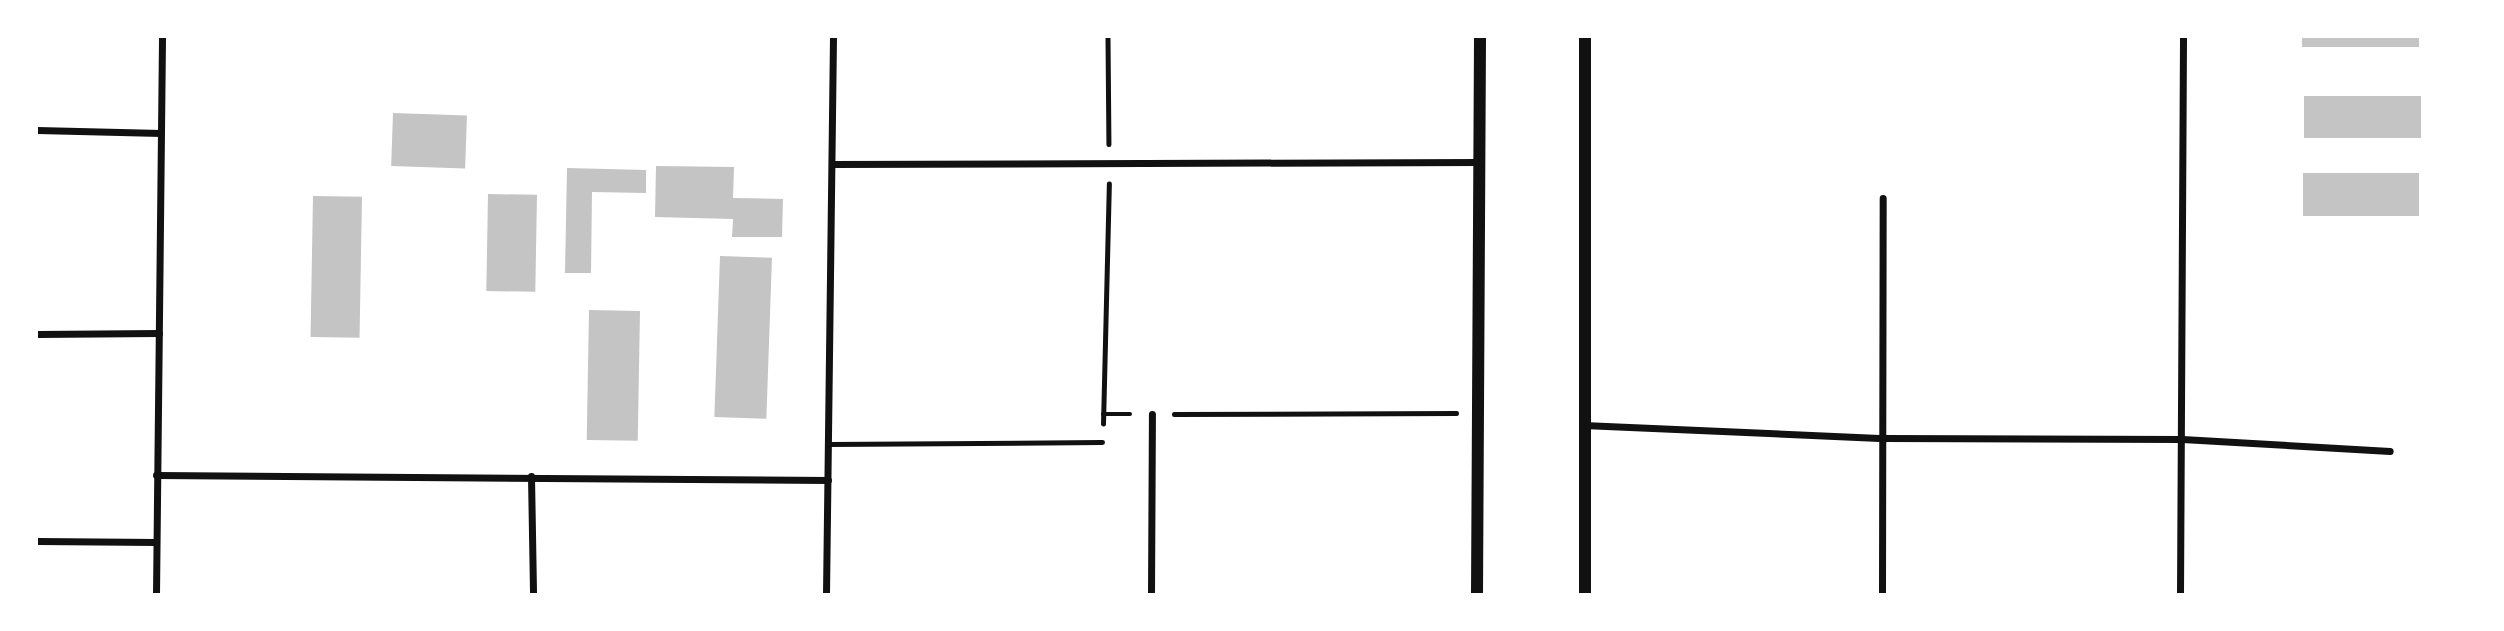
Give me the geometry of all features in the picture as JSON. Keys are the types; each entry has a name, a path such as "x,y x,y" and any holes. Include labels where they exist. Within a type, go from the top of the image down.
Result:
{"street":[{"path":"156,594 162,37"},
{"path":"826,594 833,37"},
{"path":"1477,594 1480,37"},
{"path":"1585,37 1582,425 1585,594"},
{"path":"2180,594 2183,37"},
{"path":"37,130 161,134"},
{"path":"832,164 1109,160 1479,162"},
{"path":"1882,594 1885,438 1883,198"},
{"path":"37,334 159,333"},
{"path":"1152,414 1152,594"},
{"path":"1582,425 1885,438 2182,439 2390,451"},
{"path":"156,475 828,480"},
{"path":"531,476 533,594"},
{"path":"37,541 156,542"}],"lane":[{"path":"829,444 1102,442"}],"path":[{"path":"1102,442 1109,160 1108,37"},
{"path":"1103,414 1478,413"}],"building":[{"path":"2302,37 2419,37 2419,47 2302,47"},
{"path":"2304,96 2421,96 2421,138 2304,138"},
{"path":"393,113 467,116 465,169 391,166"},
{"path":"656,166 734,167 733,198 783,199 782,237 732,237 733,219 655,217"},
{"path":"567,168 646,170 646,193 592,192 591,273 565,273"},
{"path":"2303,173 2419,173 2419,216 2303,216"},
{"path":"488,194 537,195 535,292 486,291"},
{"path":"313,196 362,197 360,338 311,337"},
{"path":"720,256 772,258 766,419 714,417"},
{"path":"589,310 640,311 638,441 587,440"}]}
